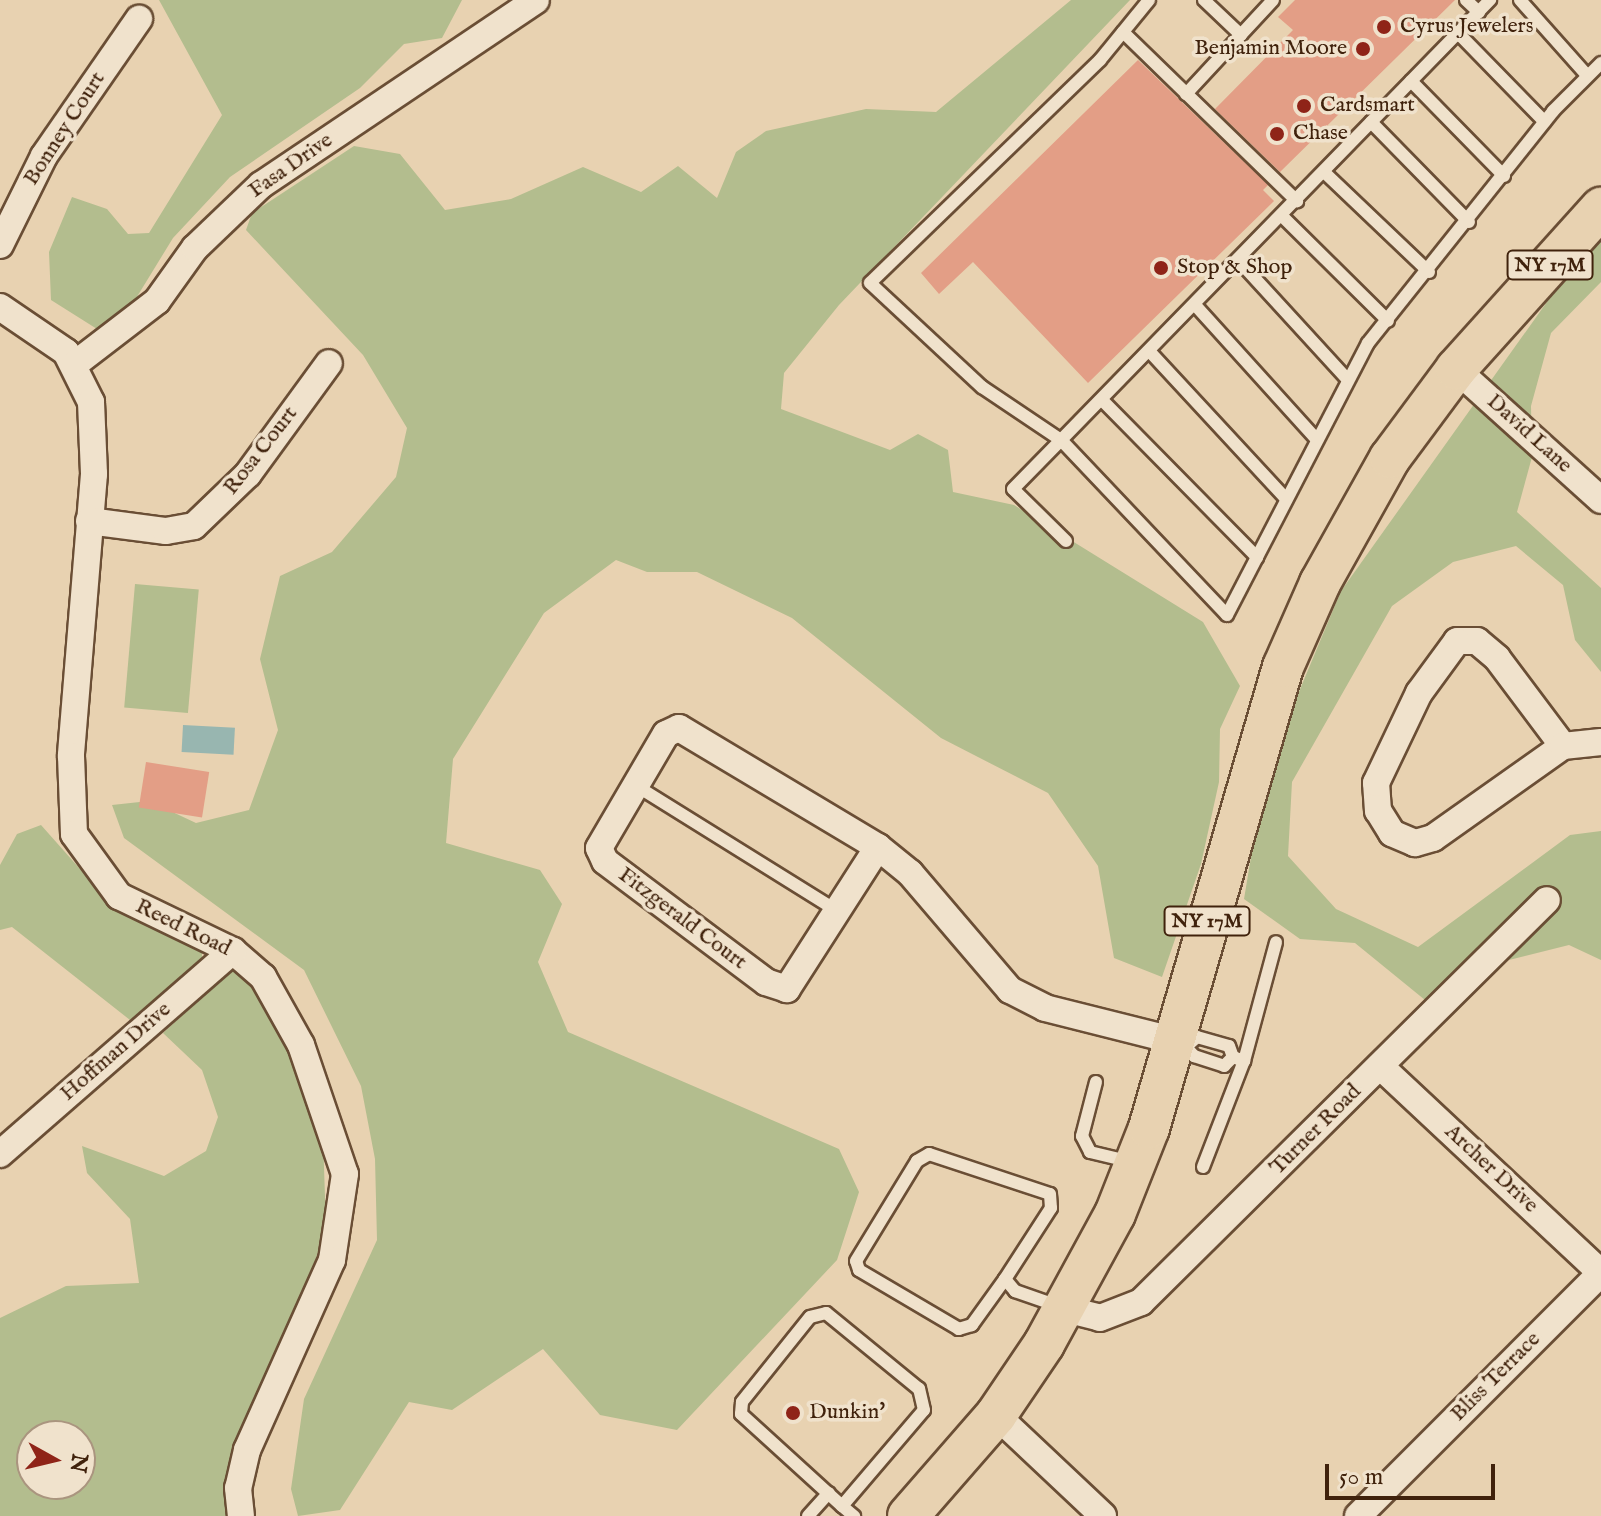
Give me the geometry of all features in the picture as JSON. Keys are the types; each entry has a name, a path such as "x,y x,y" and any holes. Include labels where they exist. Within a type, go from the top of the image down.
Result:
{"main road":[{"name":"NY 17M","path":"908,1516 996,1415 1065,1309 1135,1163 1182,1043 1283,667 1320,583 1382,472 1456,369 1601,208"}],"street":[{"name":"Fasa Drive","path":"75,364 157,301 195,248 261,185 536,0"},
{"name":"Bonney Court","path":"0,245 44,156 139,19"},
{"name":"Reed Road","path":"0,307 75,364 91,402 89,521 71,756 74,834 119,896 233,951 280,1002 345,1174 345,1211 332,1260 247,1450 238,1488 241,1516"},
{"name":"Rosa Court","path":"89,521 166,531 194,526 248,474 329,363"},
{"name":"David Lane","path":"1456,369 1601,500"},
{"path":"1563,746 1497,658 1477,641 1457,641 1387,750 1376,783 1378,811 1392,833 1415,843 1433,838 1563,746 1601,742"},
{"name":"Fitzgerald Court","path":"878,847 796,985 766,982 605,861 599,848 666,734 679,728 878,847 910,873 1010,990 1045,1008 1182,1043"},
{"name":"Turner Road","path":"1065,1309 1100,1318 1141,1302 1547,900"},
{"name":"Hoffman Drive","path":"0,1154 233,951"},
{"name":"Archer Drive","path":"1380,1066 1601,1273"},
{"name":"Bliss Terrace","path":"1358,1516 1601,1273"},
{"path":"996,1415 1103,1516"}],"lane":[{"path":"1149,0 1123,32 870,283 982,387 1061,440 1227,615 1348,380 1388,321 1545,122 1593,68 1520,0"},
{"path":"1204,0 1241,35"},
{"path":"1186,94 1273,0"},
{"path":"1466,0 1479,12"},
{"path":"1066,541 1013,489 1151,353 1490,0"},
{"path":"1123,32 1297,201"},
{"path":"1458,33 1545,122"},
{"path":"1411,81 1504,176"},
{"path":"1371,122 1469,222"},
{"path":"1324,172 1429,272"},
{"path":"1282,216 1388,321"},
{"path":"1239,261 1348,380"},
{"path":"1196,306 1316,439"},
{"path":"1151,353 1286,499"},
{"path":"1102,400 1257,557"},
{"path":"635,785 839,912"},
{"path":"1203,1167 1276,942"},
{"path":"1197,1037 1229,1046 1238,1059 1224,1066 1194,1056 1182,1043 1197,1037"},
{"path":"1096,1082 1082,1136 1090,1152 1135,1163"},
{"path":"929,1154 1050,1194 1051,1208 1005,1279 972,1325 959,1329 859,1270 856,1261 917,1161 929,1154"},
{"path":"1005,1279 1015,1291 1065,1309"},
{"path":"842,1506 924,1410 919,1389 826,1313 810,1317 742,1402 741,1414 842,1506 854,1516"},
{"path":"808,1516 829,1493"}],"green space":[{"path":"159,0 462,0 442,38 404,44 360,88 230,177 173,238 135,300 97,329 51,300 49,252 72,197 107,209 128,234 149,233 222,115"},
{"path":"1071,0 1130,0 839,305 784,373 781,409 890,450 918,434 948,450 953,492 1014,505 1203,622 1240,686 1220,729 1219,782 1201,864 1162,977 1114,958 1098,866 1048,793 941,738 792,618 697,572 647,572 616,560 544,613 453,759 446,843 540,870 562,904 538,962 568,1032 839,1149 859,1192 837,1260 677,1430 600,1415 543,1349 452,1410 409,1402 340,1510 298,1516 291,1489 304,1399 377,1240 375,1159 361,1086 304,970 124,838 112,805 149,801 196,823 249,810 278,730 260,659 280,576 332,552 396,477 407,428 363,355 246,230 252,213 354,146 400,154 445,210 511,199 583,167 641,192 678,166 717,198 736,152 766,131 866,109 936,112"},
{"path":"1601,240 1601,282 1551,333 1531,406 1532,457 1517,512 1601,588 1601,672 1575,640 1563,585 1516,546 1453,562 1392,606 1292,782 1288,856 1336,909 1418,947 1570,835 1601,831 1601,960 1569,945 1501,962 1425,1000 1355,943 1300,939 1244,899 1265,773 1341,591 1559,285"},
{"path":"135,584 199,590 188,713 124,708"},
{"path":"41,825 112,905 202,948 202,960 180,983 130,1020 12,927 0,930 0,865 17,834"},
{"path":"235,968 265,997 323,1137 326,1227 234,1516 0,1516 0,1318 66,1286 139,1283 130,1219 87,1173 82,1146 164,1176 206,1151 218,1117 202,1070 163,1033"}],"water":[{"path":"183,725 235,728 234,755 182,752"}],"building":[{"path":"1295,0 1455,0 1280,172 1215,109 1293,30 1278,17"},
{"path":"1138,60 1268,185 1263,190 1274,201 1088,383 973,262 939,294 921,273"},
{"path":"146,762 209,772 202,817 139,807"}],"place":[{"name":"Cyrus Jewelers","path":"1384,27"},
{"name":"Benjamin Moore","path":"1363,49"},
{"name":"Cardsmart","path":"1304,106"},
{"name":"Chase","path":"1277,134"},
{"name":"Stop & Shop","path":"1161,268"},
{"name":"Dunkin'","path":"793,1413"}]}
